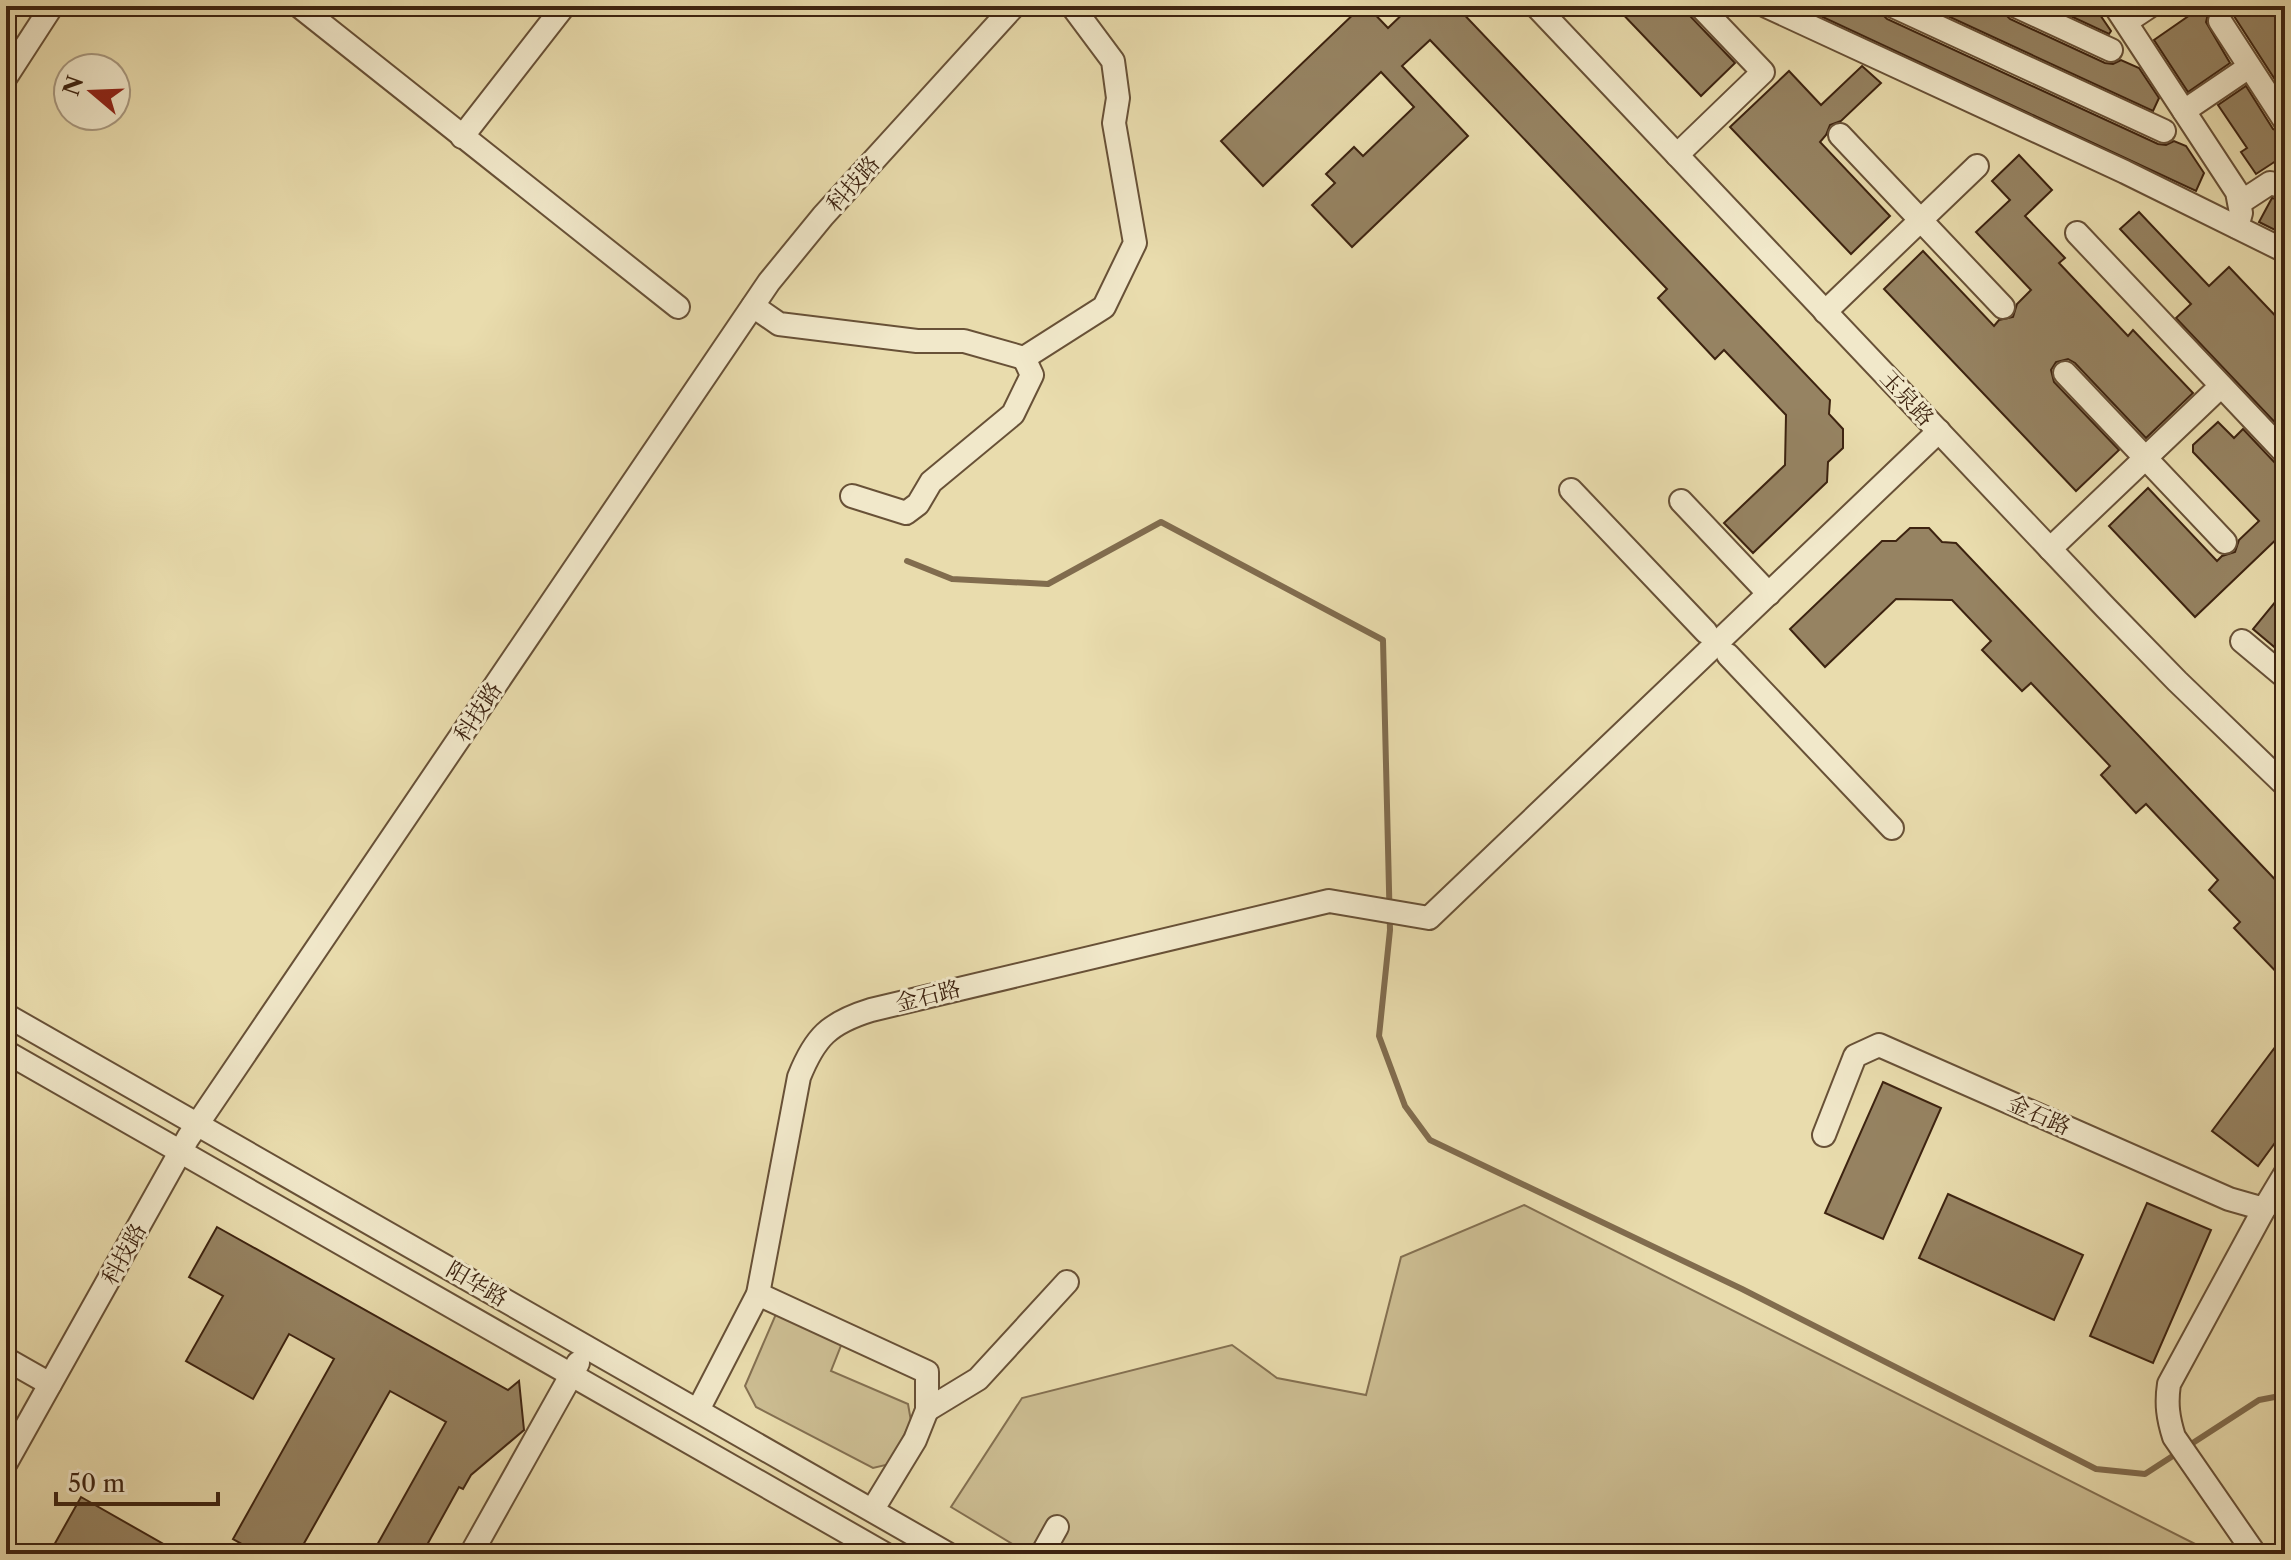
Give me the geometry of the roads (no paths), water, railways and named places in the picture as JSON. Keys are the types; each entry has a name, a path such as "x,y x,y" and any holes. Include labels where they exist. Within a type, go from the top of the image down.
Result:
{"street":[{"path":"6,77 52,6"},
{"path":"299,6 678,307"},
{"path":"462,137 564,6"},
{"name":"科技路","path":"6,1463 198,1125 753,306 823,216 1014,6"},
{"path":"753,306 779,324 917,341 964,341 1024,358 1104,307 1135,243 1114,123 1118,98 1113,61 1072,6"},
{"name":"玉泉路","path":"1536,6 2050,549 2177,681 2285,785"},
{"path":"1677,155 1763,72 1700,6"},
{"path":"1766,6 2125,172 2285,251"},
{"path":"1893,6 2164,131"},
{"path":"2016,6 2111,50"},
{"path":"2150,6 2120,14 2237,192 2241,213 2237,227"},
{"path":"2220,21 2285,121"},
{"path":"2184,111 2249,67"},
{"path":"1840,135 2003,307"},
{"path":"1825,312 1977,166"},
{"path":"2241,202 2272,182 2285,187"},
{"path":"2077,233 2285,453"},
{"path":"852,496 906,513 918,504 931,482 1013,414 1032,375 1024,358"},
{"path":"2065,373 2225,542"},
{"path":"2050,549 2221,386"},
{"path":"1681,501 1769,594 1939,431"},
{"path":"1571,490 1706,632"},
{"name":"金石路","path":"698,1410 758,1294 799,1077 809,1052 826,1031 847,1017 1329,901 1429,918 1769,594"},
{"path":"2242,641 2285,677"},
{"path":"1728,655 1892,828"},
{"name":"阳华路","path":"6,1015 873,1509 937,1551"},
{"name":"金石路","path":"1824,1135 1855,1056 1879,1045 2229,1199 2264,1209"},
{"name":"阳华路","path":"6,1052 885,1554"},
{"path":"2255,1554 2174,1437 2167,1415 2169,1384 2285,1174"},
{"path":"927,1410 978,1379 1067,1282"},
{"path":"758,1294 927,1372 927,1410 915,1440 873,1509"},
{"path":"471,1554 587,1347"},
{"path":"6,1359 50,1384"},
{"path":"1042,1554 1057,1527"}],"waterway":[{"path":"907,561 952,579 1048,584 1161,522 1383,640 1390,930 1379,1036 1405,1106 1430,1140 1742,1289 2096,1469 2145,1474 2259,1400 2285,1395"}]}
